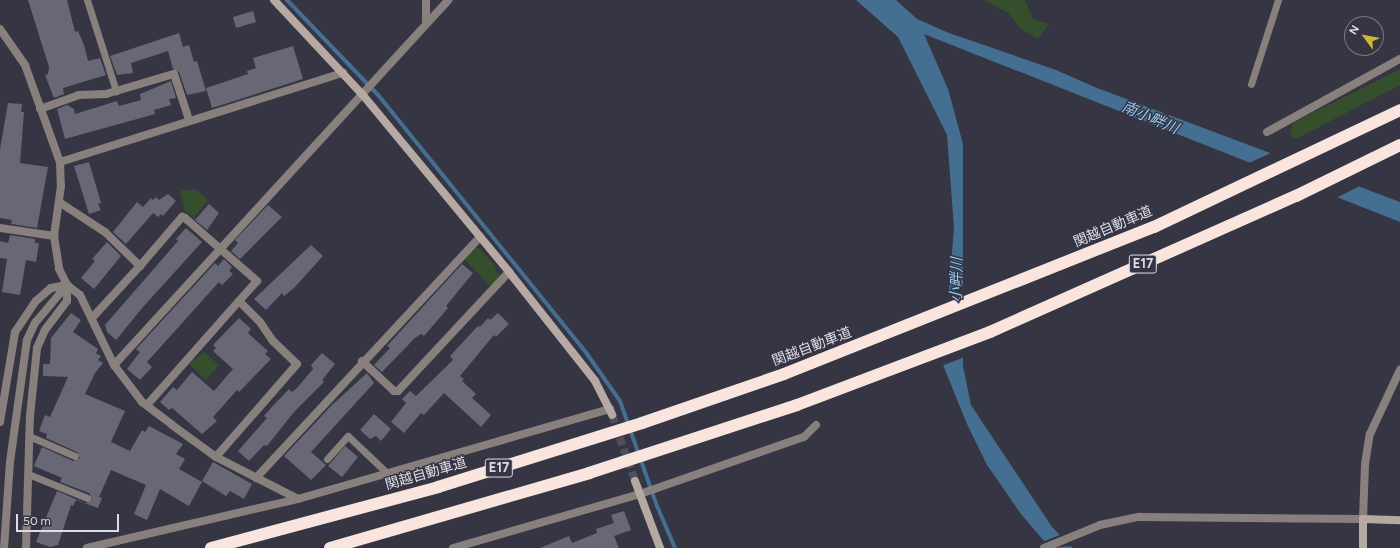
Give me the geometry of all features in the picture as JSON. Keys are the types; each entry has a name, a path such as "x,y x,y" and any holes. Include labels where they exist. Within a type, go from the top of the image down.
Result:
{"highway":[{"name":"関越自動車道","path":"211,548 438,487 642,423 784,374 1154,227 1400,110"},
{"name":"E17","path":"330,548 589,473 797,405 990,332 1296,196 1400,145"}],"street":[{"path":"87,548 298,499 611,412 595,381 509,272 362,94 274,0"},
{"path":"426,0 426,23"},
{"path":"114,365 219,248 448,0"},
{"path":"0,29 25,65 60,162 59,202 54,236 59,269 67,285 80,295 114,365 147,405 216,457 298,499"},
{"path":"1266,132 1400,59"},
{"path":"60,162 189,120 343,73"},
{"path":"40,109 79,95 116,92 174,74 189,120"},
{"path":"59,202 105,232 140,266"},
{"path":"92,318 140,266 182,217 257,281 147,405"},
{"path":"0,228 54,236"},
{"path":"256,478 362,361 480,237"},
{"path":"362,361 394,391 398,391 509,272"},
{"path":"0,422 15,332 36,301 51,288 67,285"},
{"path":"26,548 29,436 37,348 45,330 67,301 67,285"},
{"path":"4,548 10,469 27,340 35,323 67,285"},
{"path":"216,457 297,364 274,342 260,322 239,301"},
{"path":"1363,548 1365,464 1370,434 1400,370"},
{"path":"453,548 640,494 804,437 816,425"},
{"path":"635,481 660,548"},
{"path":"1044,548 1100,525 1139,517 1400,520"}],"lane":[{"path":"87,0 116,92"},
{"path":"1250,84 1278,0"},
{"path":"29,436 75,456"},
{"path":"327,459 348,436 388,474"},
{"path":"28,474 87,498"}],"green space":[{"path":"984,0 1025,0 1033,19 1049,24 1038,39 1022,30 1008,13"},
{"path":"1400,69 1400,85 1296,139 1290,136 1293,123"},
{"path":"195,189 208,200 194,218 185,211 180,191"},
{"path":"473,248 479,248 497,268 495,270 501,276 490,286 463,258"},
{"path":"204,352 219,365 206,380 189,364"}],"water":[{"path":"856,0 896,0 917,19 949,33 1056,70 1097,88 1400,202 1400,222 924,34 948,89 963,144 963,366 971,405 1052,527 1073,548 1050,548 1021,514 987,465 967,424 943,365 954,228 947,135 898,37"}],"pier":[{"path":"1273,152 1362,185 1336,198 1247,164"},
{"path":"965,286 965,357 941,366 946,294"},
{"path":"1062,534 1073,546 1048,548 1042,542"}],"building":[{"path":"28,0 67,0 75,32 78,31 84,45 88,61 100,58 106,75 63,88 64,94 54,98 45,75 48,74 49,67"},
{"path":"253,11 256,22 236,28 233,17"},
{"path":"179,33 183,47 189,45 194,62 197,61 206,91 187,95 179,72 173,69 168,51 131,63 133,73 117,75 110,56"},
{"path":"293,46 303,79 212,108 206,88 248,74 247,71 256,68 253,58"},
{"path":"171,81 176,98 169,99 171,105 154,110 155,114 65,139 57,109 67,105 74,109 75,114 117,101 119,106 141,100 140,94"},
{"path":"8,103 22,104 21,112 24,112 20,163 48,167 37,228 11,224 12,220 0,218 0,149"},
{"path":"89,162 101,203 98,204 101,210 89,214 74,166"},
{"path":"168,194 176,201 163,216 161,214 158,217 153,213 126,244 113,232 137,202 143,207 151,198 153,200 156,197 159,200"},
{"path":"209,204 219,213 207,230 195,220"},
{"path":"268,205 282,217 240,259 231,251 238,243 235,240"},
{"path":"186,228 202,242 143,307 116,340 107,332 105,325 178,241 176,239"},
{"path":"10,235 35,239 35,243 39,243 36,262 26,260 20,295 2,292 7,259 0,258 0,241 8,243"},
{"path":"107,242 121,256 94,289 81,278 95,261 92,259"},
{"path":"311,245 323,256 294,288 284,296 282,293 266,310 254,299"},
{"path":"224,259 232,267 229,271 233,274 222,285 219,282 147,362 152,367 140,380 127,369 140,352 136,349 215,263 218,266"},
{"path":"462,264 473,273 446,306 448,308 424,336 421,334 415,338 382,372 374,365 390,348 387,346"},
{"path":"71,313 81,320 73,332 98,349 96,353 101,356 98,360 103,363 95,373 85,394 125,411 111,442 130,451 142,430 145,432 149,426 183,444 176,454 185,459 179,469 202,482 189,506 160,489 147,520 134,514 146,485 111,470 99,497 102,498 98,508 76,500 73,506 71,505 58,545 50,547 36,542 57,491 85,503 90,502 92,498 89,493 60,482 62,478 34,466 42,447 73,461 80,458 77,452 46,438 47,434 39,431 45,415 50,417 68,377 43,376 43,364 50,364 51,338"},
{"path":"498,313 509,324 496,337 494,335 460,376 464,379 462,381 476,394 472,398 491,415 481,427 444,393 424,415 421,413 404,433 391,422 406,403 402,399 410,391 416,396 453,360 450,356 478,326 480,327 488,318 490,320"},
{"path":"239,318 251,329 248,333 268,351 265,354 271,359 239,392 237,390 213,417 217,421 202,434 172,408 169,410 160,402 173,387 177,390 192,372 214,391 233,369 213,351 216,348 213,345"},
{"path":"322,353 335,364 322,380 324,382 294,412 267,446 264,445 249,461 238,451 267,418 264,416 271,408 289,389 292,392 297,388 313,369 311,365"},
{"path":"367,373 374,383 311,452 326,465 311,480 284,456 331,406"},
{"path":"374,414 391,429 381,441 376,436 370,439 360,430"},
{"path":"345,446 358,457 342,477 328,466"},
{"path":"213,462 252,484 244,499 230,491 226,496 202,481"},
{"path":"624,511 631,530 614,536 619,548 540,548 569,536 572,543 597,533 596,529 614,523 611,515"}],"waterway":[{"path":"287,0 379,96 587,354 620,401 657,506 675,548"}],"tunnel":[{"path":"612,415 635,481"}],"water label":[{"name":"南小畔川","path":"1150,118"},
{"name":"小畔川","path":"957,280"}]}
